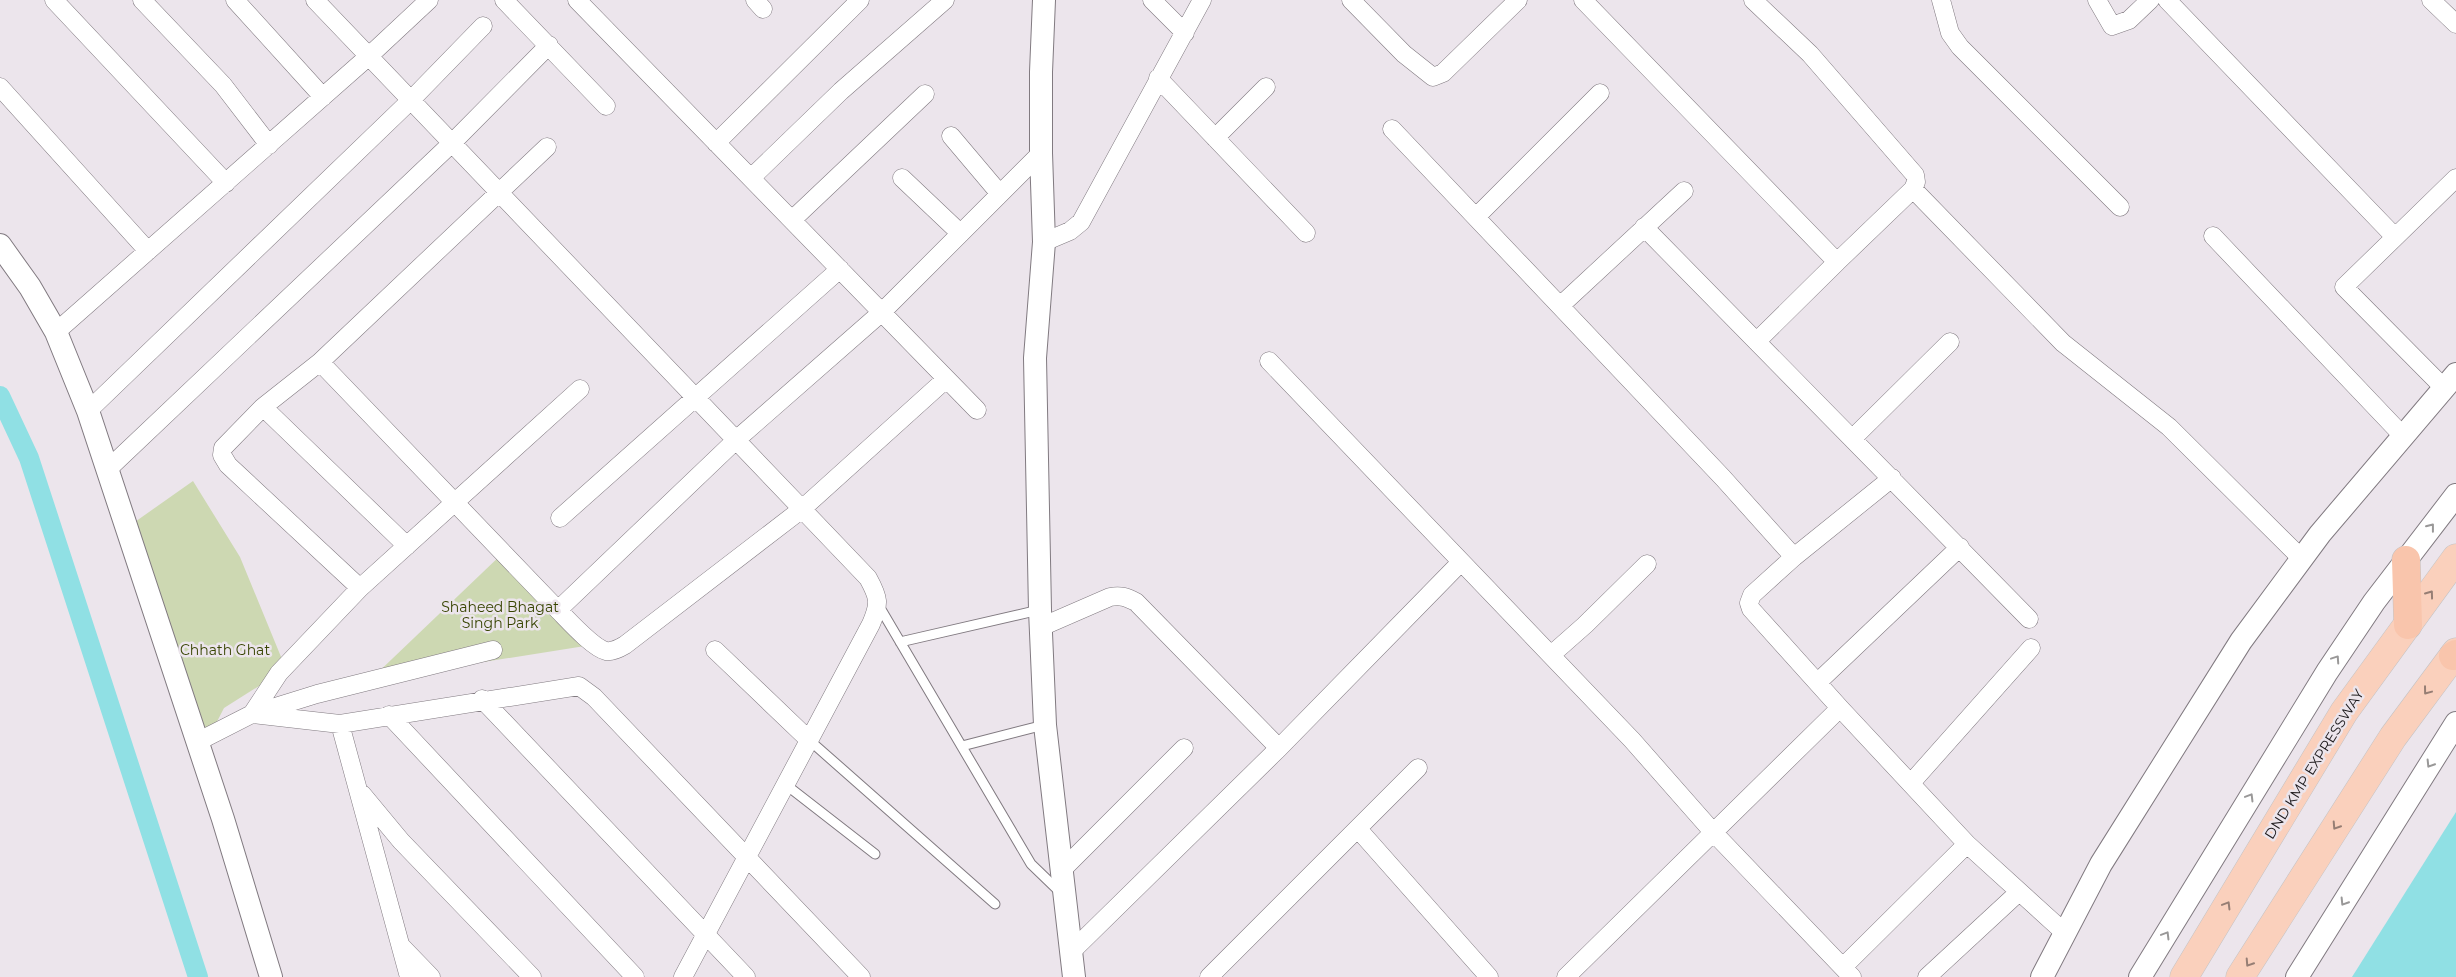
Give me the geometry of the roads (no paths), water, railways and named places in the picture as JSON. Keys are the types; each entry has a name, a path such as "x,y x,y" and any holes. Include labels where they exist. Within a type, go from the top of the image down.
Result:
{"highway":[{"name":"DND KMP EXPRESSWAY","path":"2184,977 2344,712 2456,558"},
{"path":"2406,560 2408,625"},
{"path":"2240,977 2393,737 2455,654"}],"street":[{"path":"54,0 226,183"},
{"path":"142,0 223,85 269,145"},
{"path":"235,0 323,97"},
{"path":"316,0 868,578 875,592 879,606 683,977"},
{"path":"56,332 323,97 429,0"},
{"path":"504,0 606,106"},
{"path":"577,0 977,410"},
{"path":"716,143 860,0"},
{"path":"751,178 841,91 945,0"},
{"path":"1044,0 1041,72 1044,242 1035,358 1040,618 1045,725 1074,977"},
{"path":"1152,0 1185,33"},
{"path":"1044,242 1070,231 1081,222 1202,0"},
{"path":"1350,0 1404,54 1433,77 1443,73 1518,0"},
{"path":"1583,0 1837,262"},
{"path":"1754,0 1810,54 1900,156 1915,175 1916,182 1913,189 1757,341"},
{"path":"1941,0 1950,33 1960,47 2120,207"},
{"path":"2097,0 2112,26 2129,20 2150,0"},
{"path":"2167,0 2395,237"},
{"path":"2431,0 2456,24"},
{"path":"88,411 411,100 483,26"},
{"path":"107,470 452,143 549,45"},
{"path":"1158,78 1306,234"},
{"path":"0,87 148,251"},
{"path":"1215,138 1266,87"},
{"path":"1476,217 1600,93"},
{"path":"792,220 925,94"},
{"path":"1392,129 1723,478 1794,557"},
{"path":"952,136 1000,194"},
{"path":"360,588 228,464 222,455 223,448 264,407 320,362 547,147"},
{"path":"558,610 736,440 882,312 1041,153"},
{"path":"902,178 960,232"},
{"path":"2042,977 2101,864 2127,820 2241,642 2320,534 2450,381 2344,287 2456,178"},
{"path":"1913,189 2063,343 2169,427 2302,559"},
{"path":"1560,306 1684,191"},
{"path":"1644,227 2029,619"},
{"path":"2213,236 2403,436"},
{"path":"0,245 30,288 56,332 88,411 197,742 271,977"},
{"path":"560,518 840,269"},
{"path":"1853,438 1950,342"},
{"path":"1269,361 1632,740 1713,832 1847,972 1967,844"},
{"path":"320,362 558,610 597,646 606,651 617,650 802,509 946,379"},
{"path":"252,714 279,673 360,588 580,389"},
{"path":"264,407 407,546"},
{"path":"1892,478 1761,585 1752,595 1749,603 1751,609 1967,844 2066,934"},
{"path":"2140,977 2327,672 2374,602 2456,495"},
{"path":"1818,682 1960,547"},
{"path":"1071,952 1279,748 1461,562"},
{"path":"1551,655 1648,564"},
{"path":"1040,618 1110,597 1119,595 1127,597 1136,602 1279,748"},
{"path":"1911,783 2031,648"},
{"path":"197,742 252,714 317,694 493,650"},
{"path":"715,650 808,739"},
{"path":"252,714 340,724 570,685 579,686 586,690 861,977"},
{"path":"482,699 746,977"},
{"path":"1566,977 1840,708"},
{"path":"389,715 635,977"},
{"path":"2297,977 2456,723"},
{"path":"340,724 409,977"},
{"path":"1062,870 1184,748"},
{"path":"1209,977 1418,768"},
{"path":"358,789 402,841 532,977"},
{"path":"1358,829 1489,977"},
{"path":"1927,977 2019,892"},
{"path":"400,944 431,977"}],"lane":[{"path":"879,606 1031,864 1065,896"},
{"path":"900,642 1040,618"},
{"path":"962,746 1045,725"},
{"path":"808,739 995,904"},
{"path":"785,784 875,854"}],"water":[{"path":"2456,812 2456,977 2352,977"}],"waterway":[{"path":"0,396 29,458 198,977"}],"park label":[{"name":"Shaheed Bhagat Singh Park","path":"500,616"},
{"name":"Chhath Ghat","path":"225,650"}]}
